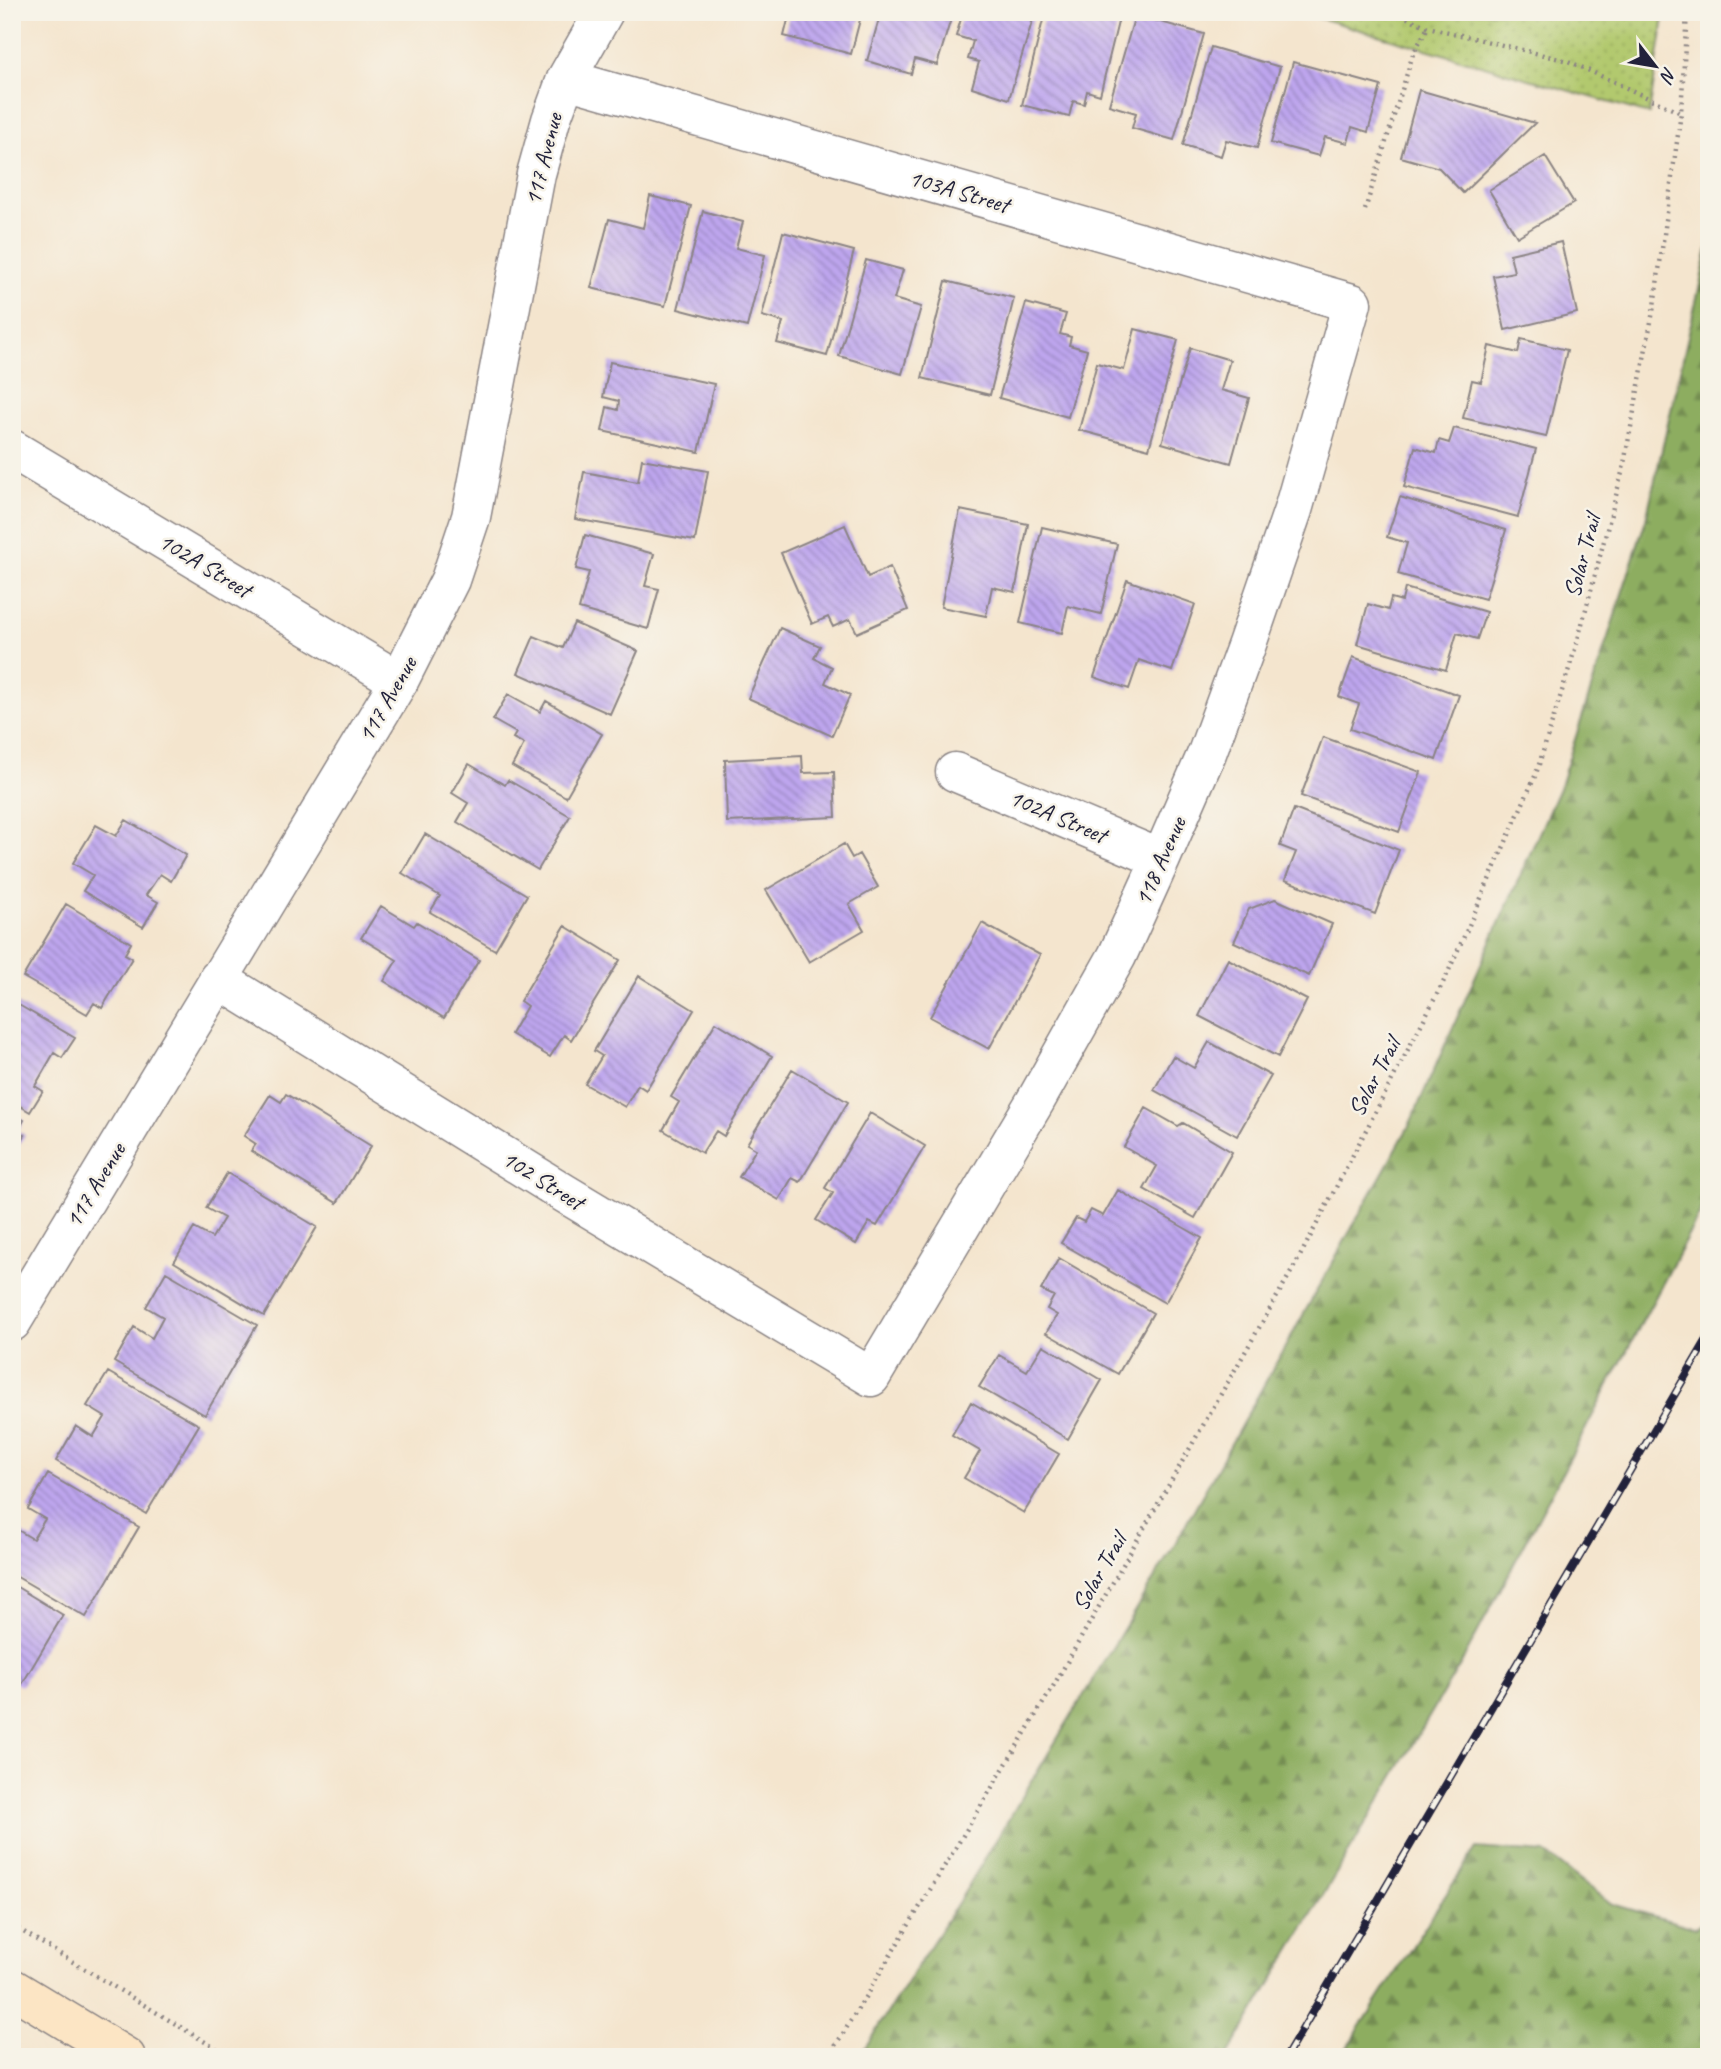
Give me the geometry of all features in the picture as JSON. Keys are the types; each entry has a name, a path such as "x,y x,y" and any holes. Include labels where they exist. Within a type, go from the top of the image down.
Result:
{"main road":[{"path":"12,1988 126,2057"}],"street":[{"name":"117 Avenue","path":"12,1322 399,681 450,580 471,517 536,174 566,79 604,12"},
{"name":"103A Street","path":"566,79 1352,303"},
{"name":"118 Avenue","path":"871,1377 1036,1100 1110,968 1161,859 1207,753 1247,644 1293,510 1352,303"},
{"name":"102A Street","path":"12,449 399,681"},
{"name":"102A Street","path":"955,772 1161,859"},
{"name":"102 Street","path":"219,979 564,1193 871,1377"}],"path":[{"path":"1394,12 1428,27 1568,61 1681,113"},
{"name":"Solar Trail","path":"827,2057 1051,1690 1298,1260 1446,977 1530,787 1577,643 1623,470 1654,306 1681,113 1687,12"},
{"path":"1365,210 1413,54 1428,27"},
{"path":"12,1925 229,2057"}],"green space":[{"path":"1299,12 1665,12 1649,114"},
{"path":"1709,245 1709,1196 1464,1658 1227,2057 859,2057 961,1898 1172,1549 1409,1126 1560,786 1646,519"},
{"path":"1476,1848 1545,1853 1612,1904 1695,1928 1709,1918 1709,2057 1341,2057"}],"building":[{"path":"790,12 862,12 851,54 784,36"},
{"path":"881,12 953,12 937,65 915,59 911,74 867,61"},
{"path":"963,12 1035,12 1009,99 972,87 979,62 968,59 973,41 956,36"},
{"path":"1045,12 1120,14 1100,95 1087,91 1084,104 1073,101 1069,117 1022,105"},
{"path":"1135,15 1204,34 1174,140 1132,128 1136,113 1109,105"},
{"path":"1211,47 1280,67 1257,148 1226,140 1221,156 1183,145"},
{"path":"1293,62 1381,86 1368,132 1352,127 1348,143 1325,137 1319,156 1271,143"},
{"path":"1419,90 1535,123 1463,193 1439,168 1401,157"},
{"path":"1545,156 1574,203 1517,237 1489,190"},
{"path":"650,196 691,206 665,306 591,288 609,219 643,228"},
{"path":"703,211 743,222 736,248 765,255 747,327 678,309"},
{"path":"783,232 854,251 827,356 777,343 783,322 762,316"},
{"path":"1561,242 1577,313 1505,330 1493,276 1514,272 1510,254"},
{"path":"866,260 903,270 894,299 921,307 902,374 839,356"},
{"path":"946,281 1014,298 990,395 922,378"},
{"path":"1026,303 1066,314 1060,334 1071,337 1069,345 1087,350 1068,417 999,398"},
{"path":"1135,329 1178,340 1149,449 1079,430 1097,363 1124,370"},
{"path":"1521,339 1567,350 1546,437 1463,418 1472,380 1481,382 1489,346 1518,353"},
{"path":"1190,348 1230,360 1221,390 1249,398 1231,463 1162,443"},
{"path":"610,362 714,384 699,452 602,431 607,407 618,410 619,401 603,397"},
{"path":"1454,428 1536,449 1518,517 1404,487 1415,447 1436,453 1439,440 1449,443"},
{"path":"642,459 708,471 695,541 575,519 584,472 638,482"},
{"path":"1400,497 1506,530 1485,599 1398,574 1407,543 1387,537"},
{"path":"960,510 1028,524 1015,592 992,587 986,616 941,607"},
{"path":"845,525 868,577 890,567 908,610 857,633 850,619 833,627 828,617 812,624 781,553"},
{"path":"1042,527 1117,544 1101,614 1068,606 1062,633 1020,623"},
{"path":"585,535 654,554 645,586 659,589 648,629 579,609 589,572 576,569"},
{"path":"1127,580 1195,604 1172,671 1139,660 1129,689 1094,677"},
{"path":"1405,588 1486,612 1477,639 1457,633 1446,670 1357,644 1368,604 1388,610 1391,598 1402,601"},
{"path":"574,623 638,651 610,714 518,673 534,636 563,648"},
{"path":"780,628 820,646 814,658 832,667 825,683 850,695 832,736 748,698"},
{"path":"1353,657 1459,695 1436,760 1350,729 1359,704 1339,697"},
{"path":"508,694 540,712 546,701 602,734 566,797 512,766 524,744 513,738 516,733 493,720"},
{"path":"1323,737 1421,772 1399,832 1301,796"},
{"path":"802,756 803,773 834,772 836,817 727,822 725,760"},
{"path":"469,764 505,785 508,780 570,816 538,870 457,822 468,803 452,793"},
{"path":"1294,809 1399,850 1375,914 1285,880 1296,852 1280,846"},
{"path":"126,820 186,855 171,881 160,874 146,895 158,902 143,927 83,891 93,875 73,863 96,825 116,836"},
{"path":"425,834 527,895 495,950 430,912 440,896 402,873"},
{"path":"844,844 852,858 859,854 878,887 849,904 864,930 809,962 766,890"},
{"path":"1275,899 1332,924 1309,976 1234,942 1249,909"},
{"path":"66,904 131,943 125,954 132,958 102,1008 94,1003 87,1014 23,977"},
{"path":"381,906 414,926 417,922 479,960 444,1018 384,981 397,960 361,938"},
{"path":"982,923 1040,955 989,1049 930,1017"},
{"path":"565,926 620,960 571,1040 564,1035 550,1057 511,1034 527,1006 520,1001"},
{"path":"1228,959 1307,1000 1278,1057 1199,1016"},
{"path":"639,976 694,1010 646,1090 638,1085 625,1107 585,1084 602,1056 594,1051"},
{"path":"12,1001 75,1038 62,1058 54,1053 35,1086 43,1091 30,1112 12,1101"},
{"path":"716,1022 772,1056 724,1136 716,1131 702,1153 663,1130 679,1102 671,1097"},
{"path":"1209,1042 1271,1076 1237,1136 1154,1090 1173,1056 1194,1068"},
{"path":"792,1069 848,1102 800,1182 792,1178 779,1200 739,1177 756,1149 747,1144"},
{"path":"286,1094 371,1146 337,1203 251,1151 256,1144 244,1136 270,1095 281,1102"},
{"path":"1146,1108 1178,1126 1183,1123 1232,1152 1195,1218 1144,1189 1157,1166 1124,1147"},
{"path":"12,1113 24,1120 18,1131 25,1135 12,1157"},
{"path":"870,1113 925,1146 877,1226 869,1222 856,1244 816,1220 833,1193 825,1188"},
{"path":"227,1173 317,1227 264,1316 174,1262 194,1228 212,1238 224,1218 206,1208"},
{"path":"1118,1190 1202,1238 1165,1303 1061,1243 1076,1218 1084,1222 1091,1210 1103,1216"},
{"path":"1059,1258 1153,1313 1118,1374 1046,1333 1057,1315 1047,1309 1054,1296 1041,1290"},
{"path":"166,1272 257,1325 205,1415 114,1362 134,1327 152,1338 163,1317 146,1307"},
{"path":"1043,1345 1102,1380 1068,1439 979,1387 999,1355 1027,1371"},
{"path":"108,1372 199,1425 146,1514 56,1461 76,1426 93,1437 105,1417 87,1406"},
{"path":"971,1402 1059,1454 1024,1513 964,1478 980,1451 952,1435"},
{"path":"48,1474 139,1527 86,1617 12,1574 12,1535 16,1529 33,1539 45,1519 28,1509"},
{"path":"12,1584 63,1615 21,1686 12,1681"}],"railway":[{"path":"1286,2057 1709,1336"}]}
